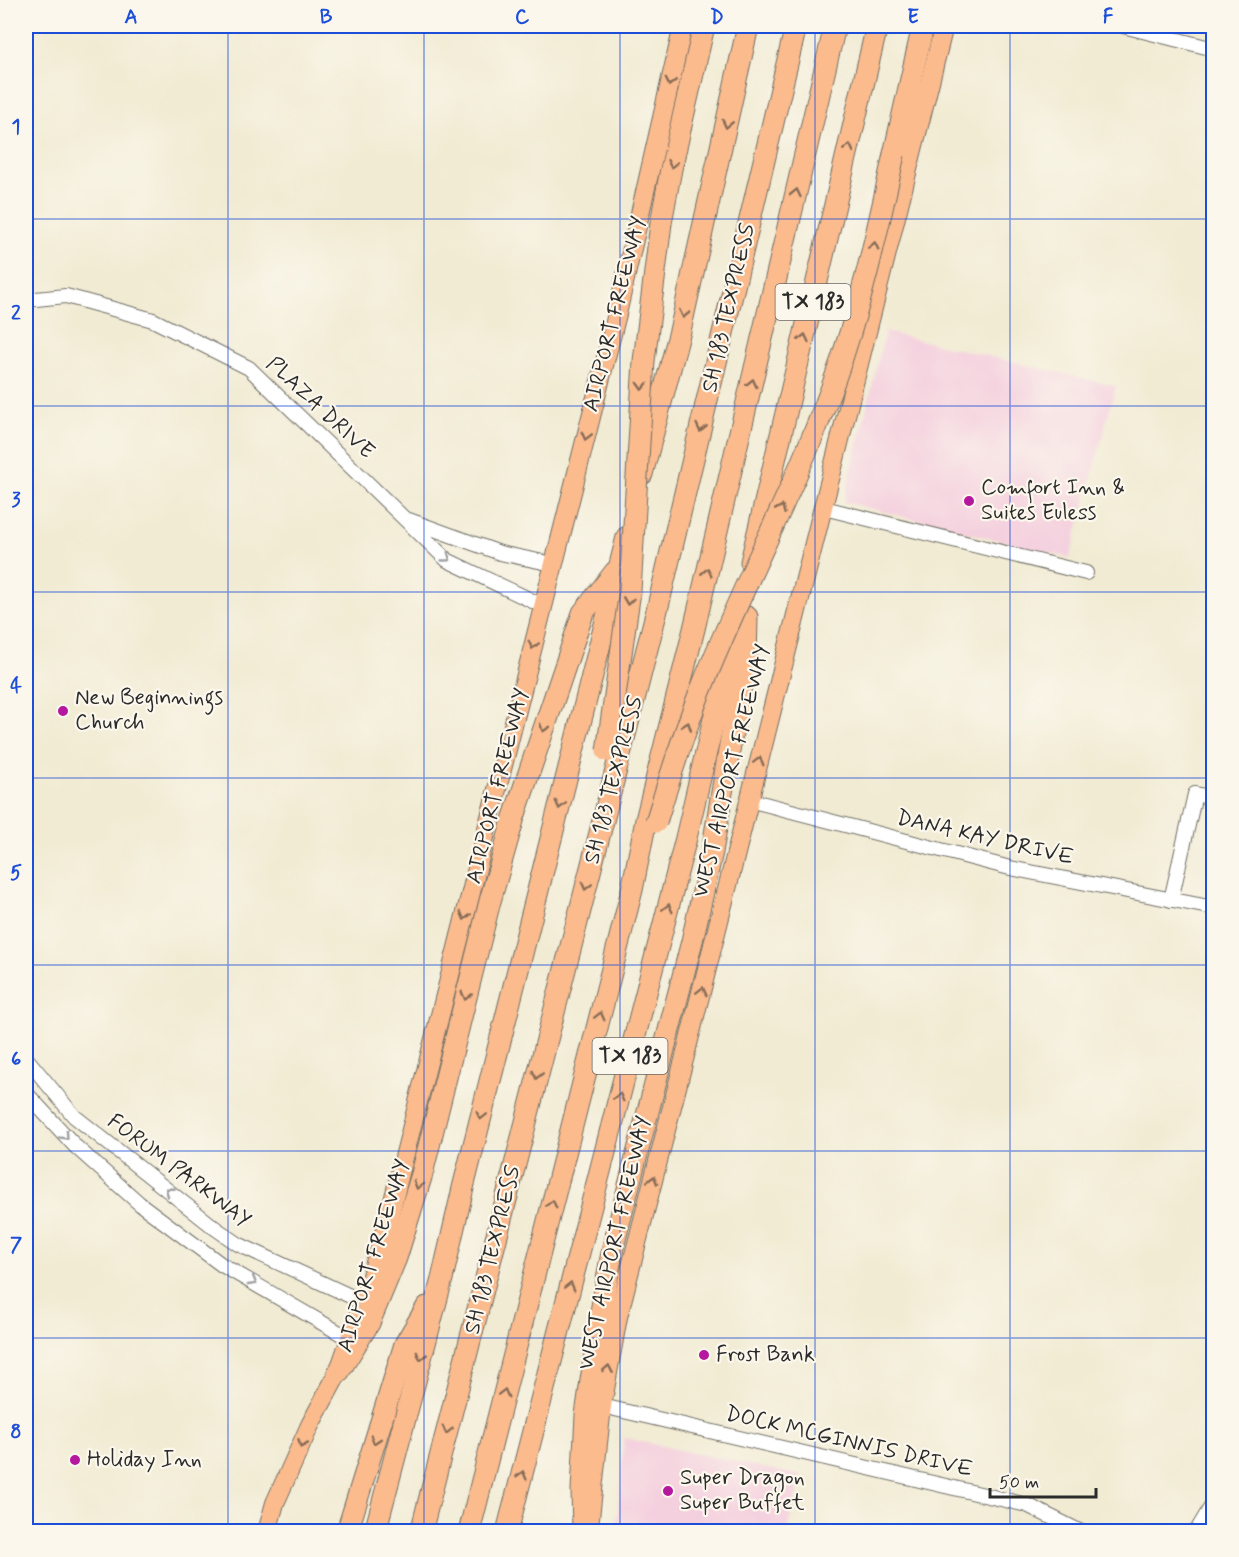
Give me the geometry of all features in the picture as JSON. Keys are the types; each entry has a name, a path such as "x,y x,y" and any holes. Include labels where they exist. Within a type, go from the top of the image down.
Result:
{"highway":[{"path":"614,753 630,591 644,362 661,223 704,26"},
{"path":"375,1532 442,1280 463,1188 680,331 748,26"},
{"name":"SH 183 TEXPRESS","path":"421,1532 606,809 614,753 659,602 796,26"},
{"name":"SH 183 TEXPRESS","path":"469,1532 651,821 835,26"},
{"name":"TX 183","path":"507,1532 686,838 877,26"},
{"path":"651,821 698,696 796,477 832,387 868,273 923,26"},
{"path":"338,1373 369,1323 396,1258 422,1174 490,901 514,817 583,613 621,565"},
{"path":"583,1532 582,1490 586,1415 600,1312 613,1247 692,941 712,852 746,661 747,579"},
{"path":"347,1532 405,1344 442,1280"}],"main road":[{"name":"AIRPORT FREEWAY","path":"267,1532 275,1503 310,1425 338,1373 363,1302 392,1205 617,314 683,26"},
{"name":"WEST AIRPORT FREEWAY","path":"588,1532 602,1406 618,1317 944,26"}],"street":[{"path":"1123,26 1214,49"},
{"name":"PLAZA DRIVE","path":"26,300 66,296 153,320 249,368 447,560 543,606"},
{"path":"824,508 1086,573"},
{"name":"PLAZA DRIVE","path":"405,518 500,553 554,564"},
{"path":"1171,900 1196,794 1214,798"},
{"name":"DANA KAY DRIVE","path":"749,800 1010,868 1214,908"},
{"name":"FORUM PARKWAY","path":"27,1062 74,1116 222,1233 238,1244 363,1302"},
{"name":"FORUM PARKWAY","path":"26,1093 76,1147 140,1204 222,1265 350,1340"},
{"path":"207,1253 222,1233"},
{"name":"DOCK MCGINNIS DRIVE","path":"602,1406 1026,1505 1081,1532"},
{"path":"1196,1532 1214,1502"}],"shaded area":[{"path":"885,332 1116,386 1070,558 844,502"},
{"path":"624,1438 801,1476 787,1531 616,1531"}],"place":[{"name":"Comfort Inn & Suites Euless","path":"969,501"},
{"name":"New Beginnings Church","path":"63,711"},
{"name":"Frost Bank","path":"704,1355"},
{"name":"Holiday Inn","path":"75,1460"},
{"name":"Super Dragon Super Buffet","path":"668,1491"}]}
